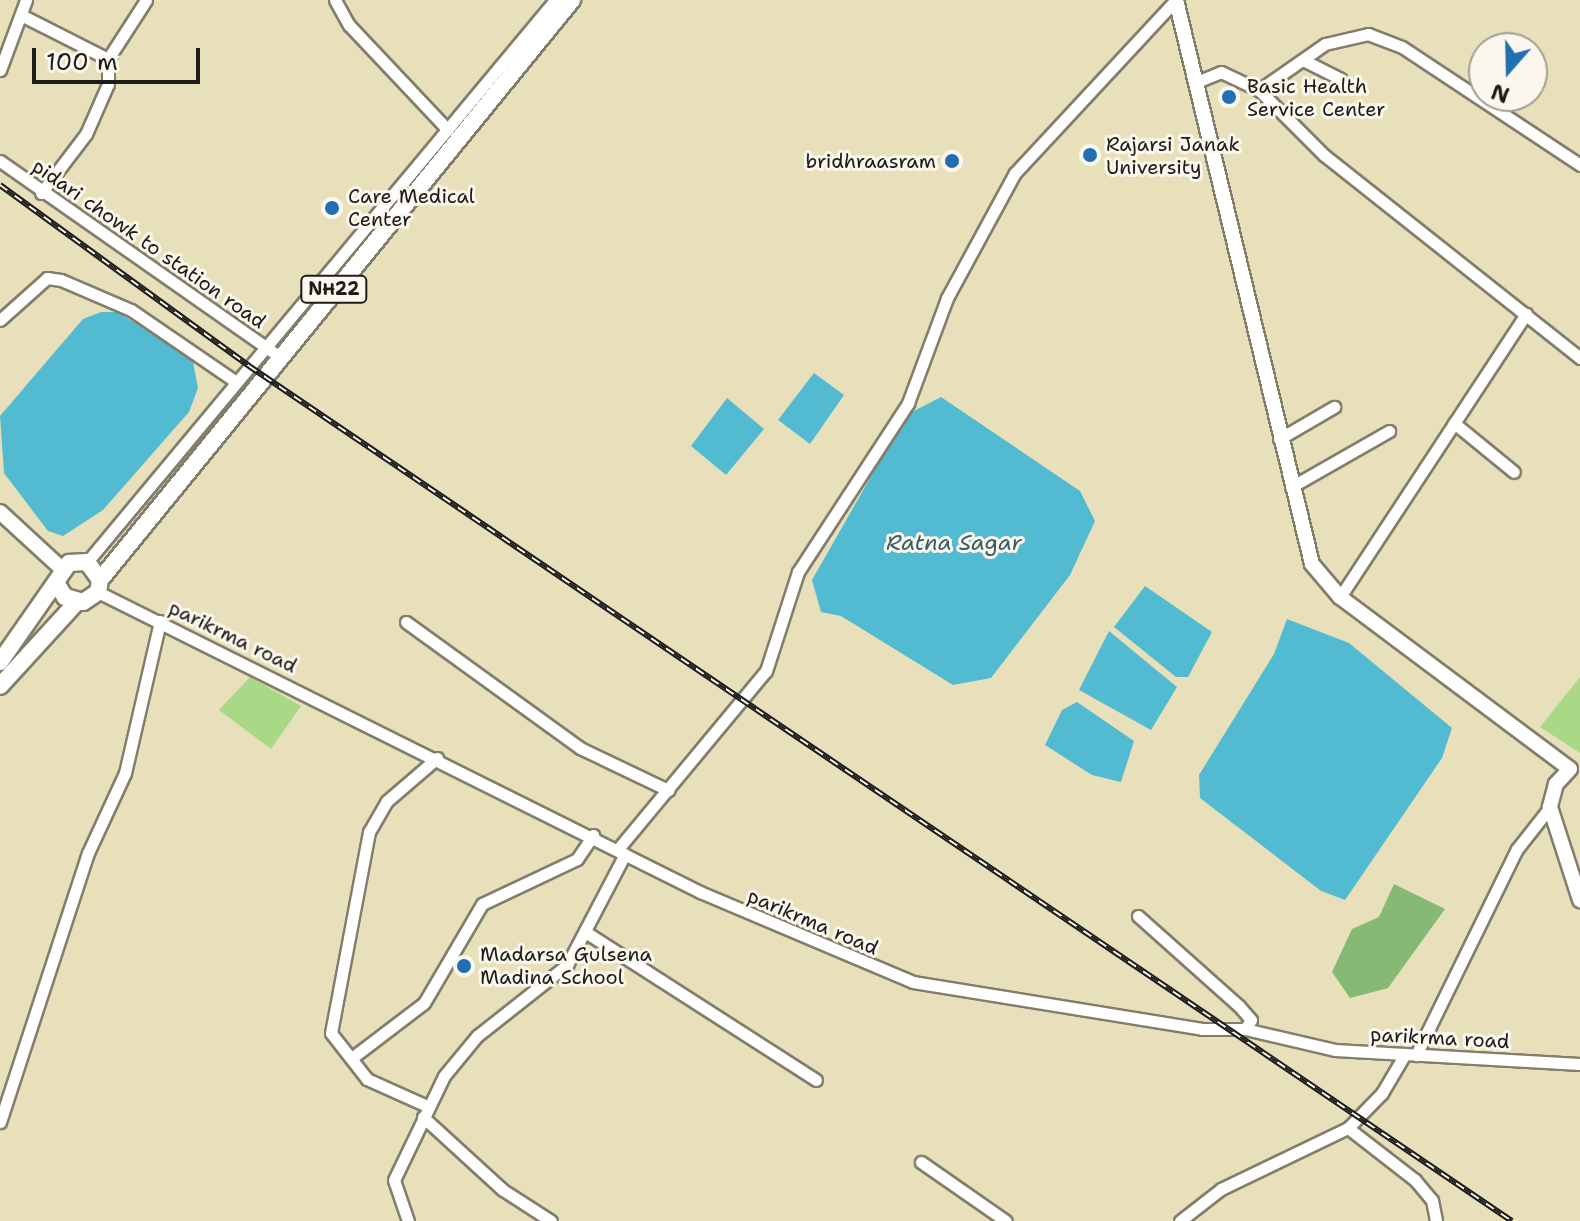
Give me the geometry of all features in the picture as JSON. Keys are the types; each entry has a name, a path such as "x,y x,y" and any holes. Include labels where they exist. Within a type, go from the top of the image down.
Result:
{"highway":[{"name":"NH22","path":"0,686 77,602 99,586 272,351 572,0"},
{"path":"0,662 58,586 62,569 87,562 99,586"},
{"path":"58,586 77,602"}],"main road":[{"path":"1176,0 1279,439 1312,564 1340,597 1575,768 1556,784 1550,807 1580,900"},
{"path":"0,512 62,569"}],"street":[{"path":"0,70 23,16 26,0"},
{"path":"41,193 86,134 108,84 108,59 146,0"},
{"path":"335,0 349,25 448,130"},
{"name":"NH22","path":"87,562 236,382 272,351 555,0"},
{"path":"408,1221 394,1180 425,1111 477,1036 567,965 587,933 622,852 668,790 766,671 798,572 908,403 947,298 1015,173 1176,0"},
{"path":"23,16 108,59"},
{"path":"1259,90 1342,38 1391,41 1580,165"},
{"path":"1303,60 1341,79"},
{"path":"1194,83 1221,72 1259,90 1324,155 1580,358"},
{"name":"pidari chowk to station road","path":"0,161 41,193 272,351"},
{"path":"0,320 47,278 61,280 131,310 236,382"},
{"path":"1340,597 1526,314"},
{"path":"1279,439 1334,407"},
{"path":"1454,423 1514,472"},
{"path":"1291,487 1389,431"},
{"name":"parikrma road","path":"99,586 160,621 762,921 913,982 1202,1029 1245,1029 1279,1041 1410,1055 1580,1064"},
{"path":"0,1122 88,853 125,773 160,621"},
{"path":"406,622 580,748 668,790"},
{"path":"437,758 387,801 369,832 331,1033 384,1090 425,1111 503,1190 551,1221"},
{"path":"1180,1221 1246,1175 1348,1128 1382,1093 1410,1055 1517,849 1550,807"},
{"path":"353,1057 424,1003 482,904 577,859 593,835"},
{"path":"1138,916 1239,1006 1251,1020 1245,1029"},
{"path":"587,933 816,1080"},
{"path":"1348,1128 1415,1180 1432,1200 1436,1221"},
{"path":"921,1162 1006,1221"}],"green space":[{"path":"250,677 301,706 271,749 219,710"},
{"path":"1580,677 1580,753 1540,727"},
{"path":"1394,884 1445,909 1388,988 1350,998 1332,972 1352,929 1379,917"}],"water":[{"path":"101,312 117,312 192,357 198,388 189,412 103,510 63,536 48,531 4,473 0,416 83,319"},
{"path":"814,373 844,395 810,444 778,420"},
{"name":"Ratna Sagar","path":"941,397 1080,491 1095,521 1070,575 991,678 953,685 841,616 821,612 812,580 906,415"},
{"path":"727,398 764,429 726,475 691,446"},
{"path":"1145,586 1212,632 1188,677 1176,677 1114,627"},
{"path":"1287,619 1349,643 1452,728 1442,758 1345,900 1321,891 1200,798 1199,775 1274,654"},
{"path":"1109,631 1177,687 1151,730 1079,690"},
{"path":"1077,702 1134,741 1121,782 1092,775 1045,745 1062,710"}],"railway":[{"path":"0,185 249,366 1512,1221"}],"place":[{"name":"Basic Health Service Center","path":"1229,97"},
{"name":"Rajarsi Janak University","path":"1090,155"},
{"name":"bridhraasram","path":"952,161"},
{"name":"Care Medical Center","path":"332,208"},
{"name":"Madarsa Gulsena Madina School","path":"464,966"}]}
